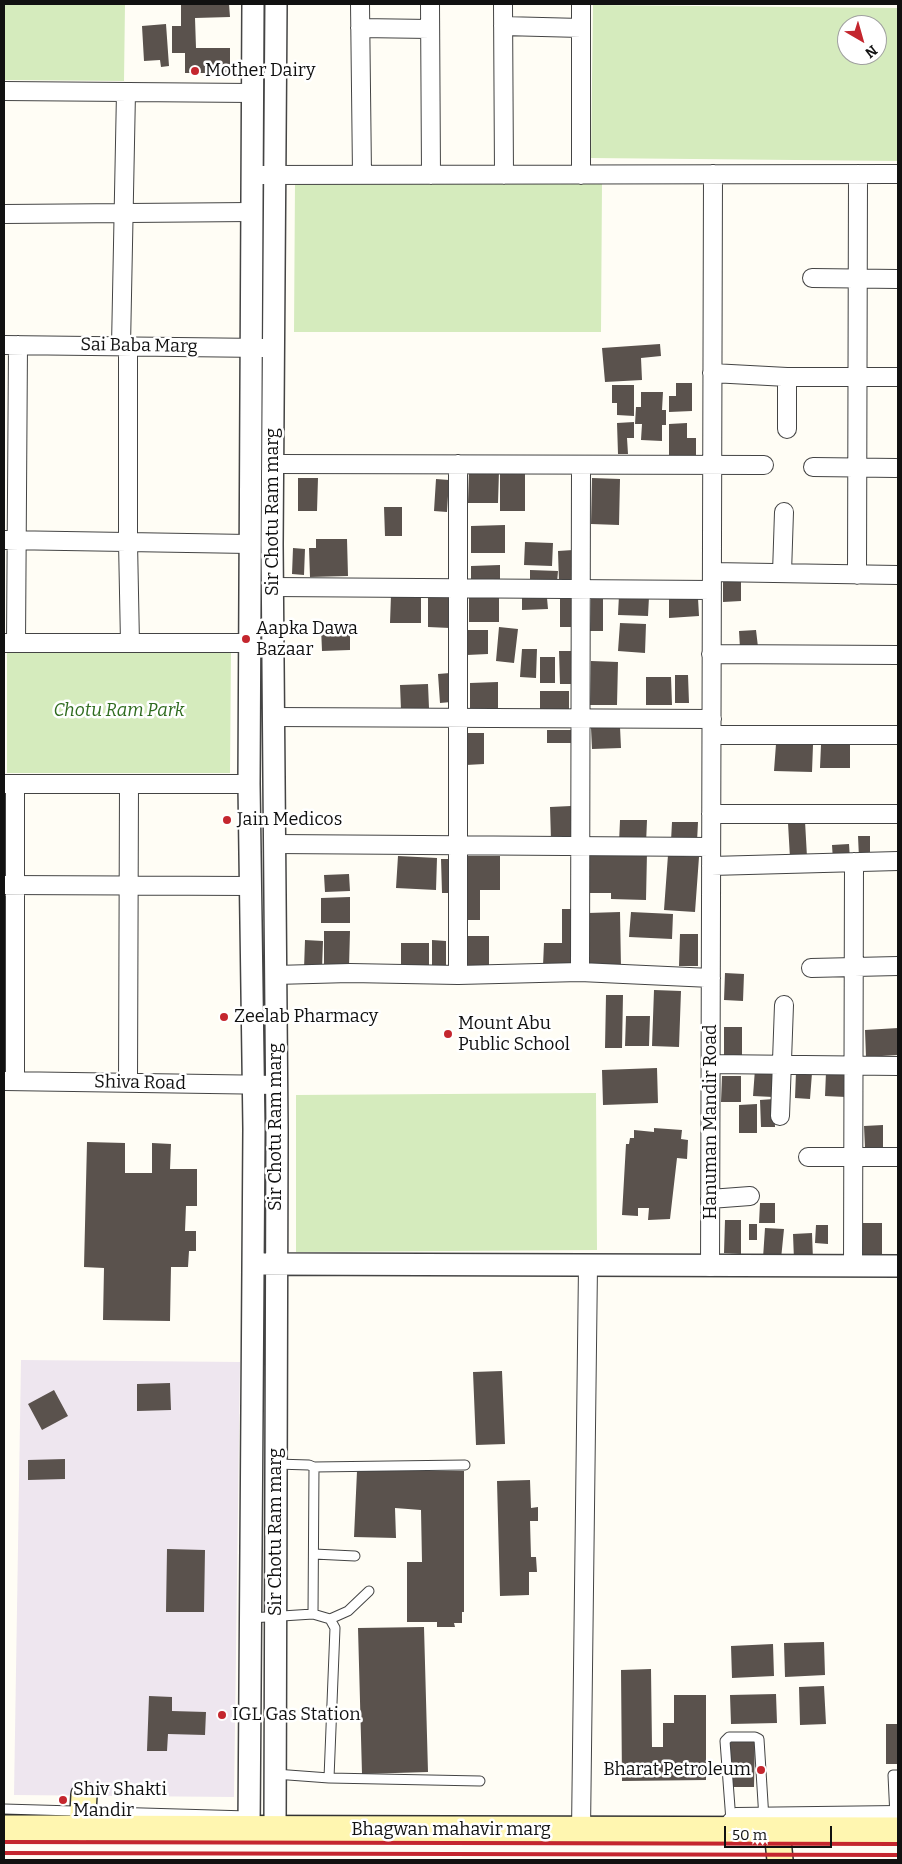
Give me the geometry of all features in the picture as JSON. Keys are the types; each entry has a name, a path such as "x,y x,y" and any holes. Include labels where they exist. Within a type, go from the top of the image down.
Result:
{"main road":[{"path":"82,1829 84,1795"},
{"name":"Bhagwan mahavir marg","path":"4,1828 82,1829 249,1822 275,1830 581,1830 897,1823"},
{"path":"769,1826 780,1860"}],"street":[{"name":"Sir Chotu Ram marg","path":"249,1822 254,1085 249,784 253,4"},
{"name":"Sir Chotu Ram marg","path":"275,1830 277,1085 273,464 276,4"},
{"path":"360,4 362,175"},
{"path":"430,4 431,175"},
{"path":"503,4 504,175"},
{"path":"580,4 581,174"},
{"path":"503,26 581,28"},
{"path":"360,28 430,29"},
{"path":"4,91 252,93"},
{"path":"126,92 123,213 130,643"},
{"name":"Hanuman Mandir Road","path":"710,1266 713,174"},
{"path":"857,574 858,174"},
{"path":"252,175 898,174"},
{"path":"4,214 251,212"},
{"path":"812,278 897,279"},
{"path":"11,345 10,643 250,643"},
{"name":"Sai Baba Marg","path":"11,345 274,348"},
{"path":"712,374 787,377 898,377"},
{"path":"787,377 787,429"},
{"path":"273,464 764,465"},
{"path":"458,464 458,975"},
{"path":"580,972 581,465"},
{"path":"813,467 896,468"},
{"path":"782,573 784,512"},
{"path":"10,540 249,544"},
{"path":"712,572 898,575"},
{"path":"273,586 712,590"},
{"path":"711,654 898,655"},
{"path":"274,717 580,718 712,727 898,735"},
{"path":"10,1081 10,784 249,784"},
{"path":"128,1083 129,784"},
{"path":"711,814 898,814"},
{"path":"275,844 711,847"},
{"path":"711,866 898,860"},
{"path":"853,1267 854,862"},
{"path":"10,885 251,886"},
{"path":"811,968 898,966"},
{"path":"275,975 350,972 458,975 580,972 711,978"},
{"path":"780,1116 784,1005"},
{"path":"710,1064 898,1066"},
{"name":"Shiva Road","path":"10,1081 277,1085"},
{"path":"808,1157 898,1156"},
{"path":"710,1199 750,1196"},
{"path":"253,1264 898,1266"},
{"path":"581,1830 588,1266"}],"lane":[{"path":"276,1464 309,1465 314,1467 465,1465"},
{"path":"313,1614 314,1467"},
{"path":"314,1554 354,1556"},
{"path":"250,1618 313,1614 330,1619 348,1611 369,1591"},
{"path":"329,1778 335,1628 330,1619"},
{"path":"732,1826 725,1741 729,1737 755,1736 759,1739 769,1826"},
{"path":"275,1774 329,1778 480,1781"},
{"path":"897,1823 893,1775 898,1775"},
{"path":"4,1809 249,1822"}],"shaded area":[{"path":"21,1360 240,1362 234,1797 14,1795"}],"green space":[{"path":"4,4 125,4 124,81 4,80"},
{"path":"593,5 898,8 898,161 591,158"},
{"path":"295,182 602,182 601,332 294,332"},
{"name":"Chotu Ram Park","path":"7,649 231,649 230,773 7,773"},
{"path":"596,1093 597,1250 296,1252 296,1095"}],"building":[{"path":"181,4 229,4 230,17 195,18 196,48 230,48 230,73 185,73 185,53 172,53 172,26 181,26"},
{"path":"166,24 169,66 161,67 160,60 144,61 142,26"},
{"path":"660,344 661,356 641,358 642,380 605,382 602,348"},
{"path":"676,383 692,383 692,411 669,412 669,396 676,396"},
{"path":"612,385 634,385 634,416 617,415 617,403 612,403"},
{"path":"641,392 663,392 662,410 666,410 666,425 662,425 662,441 641,440 642,424 635,424 636,407 641,407"},
{"path":"634,422 634,438 627,438 628,454 618,454 617,423"},
{"path":"687,423 687,438 696,438 696,456 669,456 669,424"},
{"path":"469,470 499,471 498,503 468,503"},
{"path":"500,471 525,471 525,511 500,511"},
{"path":"298,478 318,478 317,511 298,511"},
{"path":"592,478 620,479 619,525 591,524"},
{"path":"436,479 449,480 447,512 434,511"},
{"path":"384,507 402,507 402,536 385,536"},
{"path":"505,525 505,553 471,553 471,526"},
{"path":"316,539 347,539 348,576 310,577 309,548 316,548"},
{"path":"525,542 553,543 552,566 524,565"},
{"path":"293,548 305,549 304,575 292,574"},
{"path":"573,550 574,581 559,582 558,551"},
{"path":"500,565 500,583 471,584 471,566"},
{"path":"530,570 558,571 557,583 530,583"},
{"path":"723,581 741,581 741,601 723,602"},
{"path":"469,591 499,591 499,622 469,622"},
{"path":"428,593 451,593 450,628 428,627"},
{"path":"391,595 421,595 421,623 390,623"},
{"path":"619,595 649,597 648,616 618,615"},
{"path":"560,597 572,597 572,627 560,627"},
{"path":"522,598 547,598 548,609 522,610"},
{"path":"591,598 603,598 603,631 590,631"},
{"path":"698,598 699,616 669,618 669,599"},
{"path":"620,623 646,624 645,653 618,651"},
{"path":"350,626 350,650 322,651 321,627"},
{"path":"499,627 518,629 514,663 496,661"},
{"path":"467,630 488,630 488,654 467,655"},
{"path":"756,630 758,647 740,648 739,631"},
{"path":"522,649 537,649 536,678 520,677"},
{"path":"559,651 573,651 573,684 560,684"},
{"path":"540,657 555,657 555,683 540,683"},
{"path":"591,661 618,662 617,705 590,705"},
{"path":"450,673 451,702 440,703 438,674"},
{"path":"675,675 688,675 689,703 675,703"},
{"path":"646,677 671,677 672,705 646,705"},
{"path":"498,682 498,710 470,710 470,683"},
{"path":"428,684 429,708 401,710 400,685"},
{"path":"540,691 569,691 569,710 540,710"},
{"path":"620,727 621,748 592,749 591,728"},
{"path":"547,730 574,730 574,743 547,743"},
{"path":"465,733 484,733 484,764 466,765"},
{"path":"776,744 813,745 812,772 774,771"},
{"path":"821,745 850,745 850,768 820,768"},
{"path":"571,806 572,839 551,840 550,807"},
{"path":"620,820 647,820 646,844 619,843"},
{"path":"805,821 807,857 790,858 788,823"},
{"path":"672,822 698,822 697,842 671,841"},
{"path":"858,836 870,836 870,858 859,858"},
{"path":"849,844 850,860 833,861 832,845"},
{"path":"589,851 647,852 646,900 611,899 611,893 589,893"},
{"path":"668,855 699,857 695,912 664,910"},
{"path":"398,856 437,858 436,890 396,888"},
{"path":"466,856 500,856 500,890 480,890 480,920 466,920"},
{"path":"441,859 454,859 455,893 442,893"},
{"path":"349,874 350,891 325,892 324,875"},
{"path":"350,897 350,923 321,923 321,898"},
{"path":"562,909 577,909 576,966 543,966 544,943 562,943"},
{"path":"620,912 621,968 589,969 588,913"},
{"path":"631,912 673,914 672,939 629,937"},
{"path":"324,931 350,931 349,967 324,966"},
{"path":"680,934 698,934 698,966 679,966"},
{"path":"468,936 489,936 489,971 468,971"},
{"path":"305,940 323,941 322,969 304,969"},
{"path":"432,940 446,941 446,969 432,969"},
{"path":"401,943 429,943 429,972 401,972"},
{"path":"725,973 744,974 743,1001 724,1000"},
{"path":"654,990 681,991 679,1047 652,1046"},
{"path":"606,995 623,995 622,1048 605,1048"},
{"path":"626,1016 650,1016 649,1046 625,1046"},
{"path":"724,1027 742,1027 742,1055 724,1055"},
{"path":"898,1028 898,1055 866,1057 865,1030"},
{"path":"657,1068 658,1103 603,1105 602,1070"},
{"path":"755,1069 775,1070 773,1097 753,1096"},
{"path":"796,1072 812,1073 810,1099 795,1098"},
{"path":"826,1072 847,1073 846,1097 825,1096"},
{"path":"722,1076 741,1076 741,1102 721,1102"},
{"path":"774,1099 775,1127 761,1127 760,1100"},
{"path":"757,1104 757,1133 739,1133 739,1105"},
{"path":"883,1125 883,1148 865,1148 864,1126"},
{"path":"654,1128 682,1130 681,1139 688,1140 687,1159 677,1158 670,1219 648,1220 649,1208 638,1208 638,1216 622,1215 626,1144 629,1144 630,1138 634,1138 634,1130 654,1132"},
{"path":"87,1142 125,1143 125,1173 152,1173 152,1143 171,1144 170,1169 197,1169 197,1206 186,1206 185,1231 196,1231 196,1251 189,1251 188,1267 171,1267 170,1321 103,1320 104,1268 84,1267"},
{"path":"760,1203 775,1203 775,1223 759,1223"},
{"path":"725,1220 741,1220 741,1254 724,1253"},
{"path":"863,1223 882,1223 882,1257 863,1257"},
{"path":"749,1224 757,1224 757,1240 749,1240"},
{"path":"816,1225 828,1225 828,1244 815,1243"},
{"path":"765,1228 784,1229 781,1259 763,1258"},
{"path":"812,1233 813,1260 794,1260 793,1234"},
{"path":"502,1371 505,1444 476,1445 473,1372"},
{"path":"170,1383 171,1410 137,1411 137,1384"},
{"path":"54,1390 68,1416 42,1430 28,1404"},
{"path":"65,1459 65,1479 28,1480 28,1460"},
{"path":"357,1471 464,1471 464,1612 462,1612 462,1623 454,1623 455,1627 437,1627 437,1622 407,1622 407,1562 422,1562 421,1510 395,1508 396,1538 354,1537"},
{"path":"530,1480 531,1508 538,1507 538,1521 530,1521 531,1557 536,1557 537,1572 529,1572 529,1595 500,1596 497,1481"},
{"path":"167,1549 205,1550 204,1612 166,1612"},
{"path":"424,1627 428,1772 362,1774 358,1628"},
{"path":"824,1642 825,1675 785,1677 784,1643"},
{"path":"773,1644 774,1676 732,1678 731,1646"},
{"path":"651,1669 652,1747 663,1747 663,1723 674,1723 674,1695 706,1695 706,1780 622,1781 621,1670"},
{"path":"824,1686 826,1724 800,1725 799,1687"},
{"path":"776,1694 777,1723 731,1724 730,1695"},
{"path":"149,1696 172,1697 172,1711 206,1712 205,1735 168,1734 167,1751 147,1751"},
{"path":"886,1724 898,1724 898,1764 886,1764"},
{"path":"755,1740 754,1787 731,1787 730,1741"}],"railway":[{"path":"4,1842 898,1844"},
{"path":"4,1853 898,1855"}],"place":[{"name":"Mother Dairy","path":"195,71"},
{"name":"Aapka Dawa Bazaar","path":"246,639"},
{"name":"Jain Medicos","path":"227,820"},
{"name":"Zeelab Pharmacy","path":"224,1017"},
{"name":"Mount Abu Public School","path":"448,1034"},
{"name":"IGL Gas Station","path":"222,1715"},
{"name":"Bharat Petroleum","path":"761,1770"},
{"name":"Shiv Shakti Mandir","path":"63,1800"}]}
